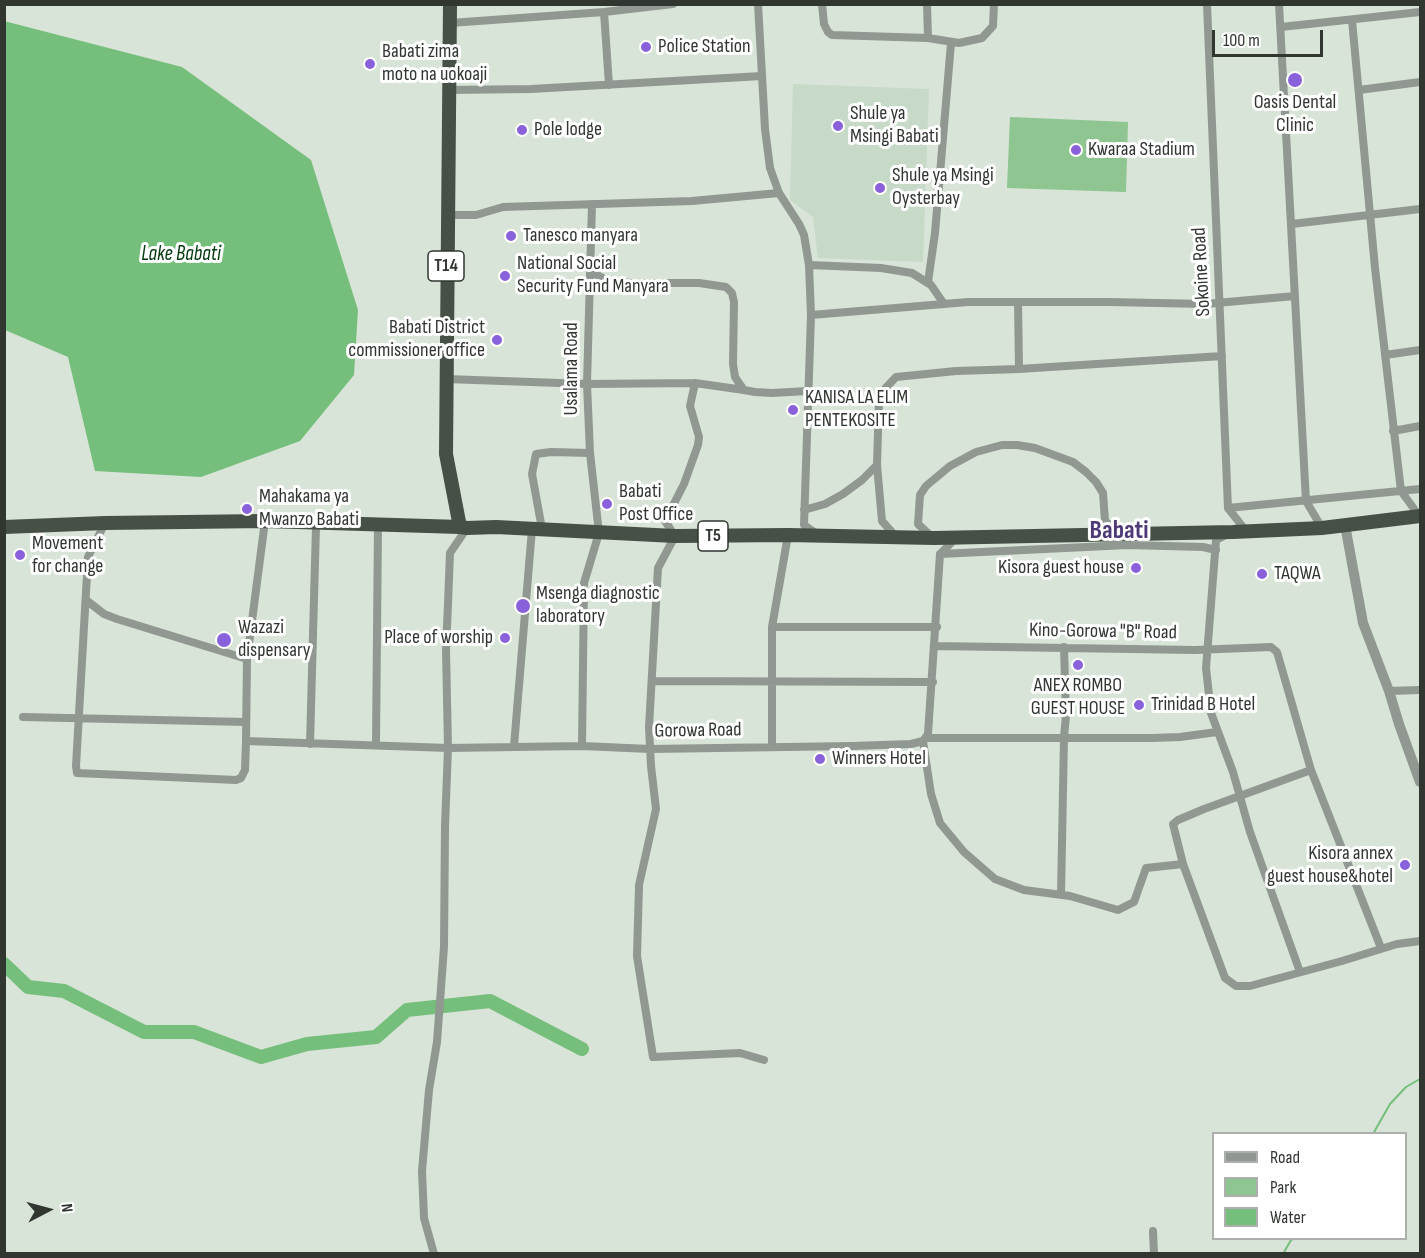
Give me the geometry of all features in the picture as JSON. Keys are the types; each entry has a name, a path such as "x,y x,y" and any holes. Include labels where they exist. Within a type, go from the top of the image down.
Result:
{"highway":[{"name":"T14","path":"450,4 446,454 464,527"},
{"name":"T14","path":"446,454 465,515 496,527"},
{"name":"T5","path":"4,527 265,521 496,527 675,536 788,535 1124,540 1142,534 1322,528 1420,517"}],"street":[{"path":"450,23 604,12 673,4"},
{"path":"758,4 765,129 770,168 779,193 800,224 807,246 811,315 804,525 820,536"},
{"path":"822,4 824,24 828,32 832,34 928,38 951,43 982,38 993,26 994,4"},
{"path":"927,4 928,38"},
{"name":"Sokoine Road","path":"1207,4 1228,508"},
{"path":"1279,4 1306,501 1322,528"},
{"path":"604,12 609,86"},
{"path":"1281,27 1420,12"},
{"path":"1352,20 1370,215 1401,492 1420,517"},
{"path":"928,282 935,232 951,43"},
{"path":"448,90 489,91 609,86 762,76"},
{"path":"1359,90 1420,82"},
{"path":"449,215 476,214 503,207 692,201 779,193"},
{"name":"Usalama Road","path":"592,204 587,384 590,453 599,533"},
{"path":"1292,224 1420,209"},
{"path":"809,265 903,270 928,282 944,304"},
{"path":"590,270 606,280 630,283 699,283 726,287 732,293 734,302 734,372 744,390"},
{"path":"811,315 968,302 1220,304 1296,296"},
{"path":"1018,302 1019,369"},
{"path":"1385,355 1420,350"},
{"path":"897,538 882,521 878,465 879,400 881,393 893,379 901,375 1222,356"},
{"path":"446,379 587,384 695,383 772,393 808,391"},
{"path":"695,383 690,406 699,437 698,446 684,484 665,521 675,536 657,568 650,748 656,809 639,885 637,950 653,1057 740,1053 764,1060"},
{"path":"1393,431 1420,426"},
{"path":"934,538 918,524 920,495 926,486 950,466 976,452 1002,445 1017,445 1035,448 1073,462 1086,472 1103,493 1105,521 1124,540"},
{"path":"514,746 537,529 532,474 536,454 590,453"},
{"path":"804,510 825,504 843,494 878,465"},
{"path":"1299,972 1239,797 1233,772 1211,713 1206,682 1216,540 1239,532 1228,508 1420,489"},
{"path":"105,523 88,557 76,766 79,775 236,780 241,778 245,770 247,659 265,521"},
{"path":"310,744 316,526 331,522"},
{"path":"376,744 378,525"},
{"path":"1345,525 1363,623 1420,782"},
{"path":"434,1254 424,1218 422,1171 428,1101 437,1042 444,947 448,747 446,650 450,553 464,527"},
{"path":"582,746 584,583 599,533"},
{"path":"772,746 772,627 788,535"},
{"path":"956,538 940,554 936,646 925,740 935,812 950,836 984,872 994,879 1024,890 1061,895 1118,910 1134,902 1146,868 1153,865 1183,864"},
{"path":"940,554 1124,540 1216,550"},
{"path":"86,600 104,614 117,619 247,659"},
{"path":"772,627 937,627"},
{"name":"Kino-Gorowa \"B\" Road","path":"936,646 1208,650 1271,647 1276,652 1311,770"},
{"path":"1061,895 1066,716 1065,647"},
{"path":"652,681 933,682"},
{"path":"1389,691 1420,690"},
{"path":"23,717 246,722"},
{"name":"Gorowa Road","path":"246,741 448,747 650,748 880,745 911,744 925,740 1064,737 1180,737 1217,732"},
{"path":"1381,948 1311,770 1174,822 1173,827 1183,864 1227,981 1236,986 1250,986 1381,948 1420,941"},
{"path":"1153,1231 1154,1254"}],"shaded area":[{"path":"793,84 929,89 923,262 818,258 813,217 790,200"}],"green space":[{"path":"1010,117 1128,122 1126,192 1007,188"}],"water":[{"name":"Lake Babati","path":"4,21 182,67 311,160 358,310 354,375 300,441 201,477 95,471 68,357 5,330"}],"waterway":[{"path":"4,964 28,987 64,991 144,1032 194,1032 261,1057 307,1044 376,1037 407,1010 490,1001 582,1049"},
{"path":"1374,1132 1390,1104 1406,1087 1420,1079"},
{"path":"1283,1254 1291,1240"}],"place":[{"name":"Police Station","path":"646,47"},
{"name":"Babati zima moto na uokoaji","path":"370,64"},
{"name":"Oasis Dental Clinic","path":"1295,80"},
{"name":"Shule ya Msingi Babati","path":"838,126"},
{"name":"Pole lodge","path":"522,130"},
{"name":"Kwaraa Stadium","path":"1076,150"},
{"name":"Shule ya Msingi Oysterbay","path":"880,188"},
{"name":"Tanesco manyara","path":"511,236"},
{"name":"National Social Security Fund Manyara","path":"505,276"},
{"name":"Babati District commissioner office","path":"497,340"},
{"name":"KANISA LA ELIM PENTEKOSITE","path":"793,410"},
{"name":"Babati Post Office","path":"607,504"},
{"name":"Mahakama ya Mwanzo Babati","path":"247,509"},
{"name":"Movement for change","path":"20,555"},
{"name":"Kisora guest house","path":"1136,568"},
{"name":"TAQWA","path":"1262,574"},
{"name":"Msenga diagnostic laboratory","path":"523,606"},
{"name":"Place of worship","path":"505,638"},
{"name":"Wazazi dispensary","path":"224,640"},
{"name":"ANEX ROMBO GUEST HOUSE","path":"1078,665"},
{"name":"Trinidad B Hotel","path":"1139,705"},
{"name":"Winners Hotel","path":"820,759"},
{"name":"Kisora annex guest house&hotel","path":"1405,865"}],"district":[{"name":"Babati","path":"1119,531"}]}
